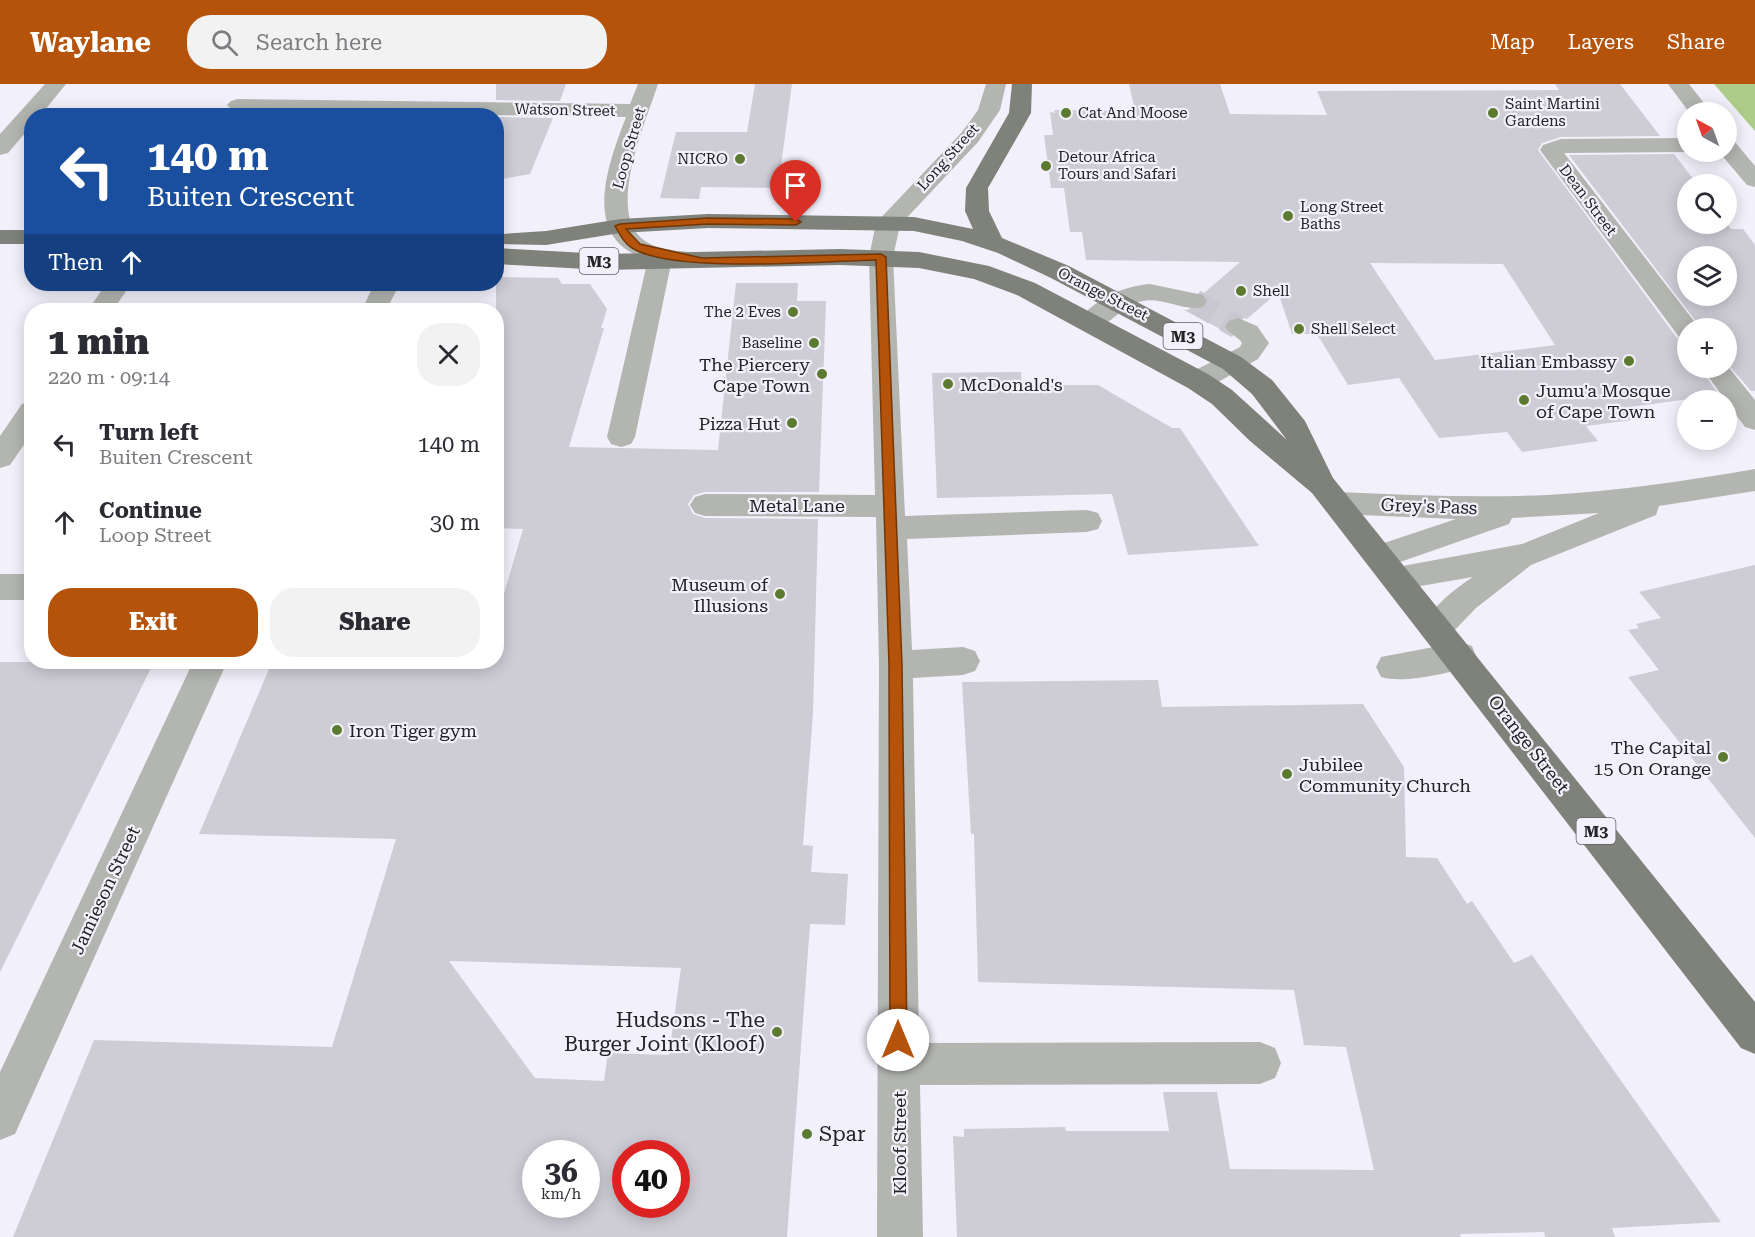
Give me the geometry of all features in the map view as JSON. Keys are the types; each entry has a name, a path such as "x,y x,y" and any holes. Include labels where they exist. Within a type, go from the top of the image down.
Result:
{"main road":[{"path":"994,244 983,229 974,201 977,188 1020,113 1022,84"},
{"name":"M3","path":"504,239 546,238 620,226 708,221 888,224"},
{"name":"Orange Street","path":"888,224 925,226 994,244 1116,300 1232,363 1262,387 1295,428 1329,494"},
{"path":"0,237 24,237"},
{"name":"M3","path":"504,256 605,262 881,257"},
{"name":"Orange Street","path":"881,257 919,260 980,272 1026,289 1198,381 1222,397 1260,435 1329,494 1460,656 1755,1034"}],"street":[{"path":"35,108 56,84"},
{"path":"235,108 252,84"},
{"name":"Loop Street","path":"620,226 615,204 616,184 648,84"},
{"name":"Long Street","path":"888,224 970,137 989,110 996,84"},
{"path":"1678,84 1692,102"},
{"name":"Watson Street","path":"504,111 640,111"},
{"path":"0,148 24,121"},
{"name":"Dean Street","path":"1677,145 1561,146 1551,150 1678,318"},
{"path":"1737,159 1755,180"},
{"name":"Kloof Street","path":"888,224 881,257 896,665 900,1237"},
{"path":"620,226 627,238 636,246 653,252 702,261"},
{"path":"621,437 659,261"},
{"path":"1090,322 1116,300 1144,291 1161,291 1194,301"},
{"path":"1198,381 1249,353 1256,343 1248,332 1238,327"},
{"path":"1723,378 1755,420"},
{"path":"0,458 24,423"},
{"name":"Grey's Pass","path":"1329,494 1435,507 1522,507 1677,493 1755,480"},
{"name":"Grey's Pass","path":"1437,628 1465,599 1526,555 1677,493"},
{"name":"Metal Lane","path":"705,505 890,517 1087,521"},
{"name":"Grey's Pass","path":"1389,568 1522,507"},
{"name":"Grey's Pass","path":"1389,568 1526,555"},
{"path":"0,587 24,587"},
{"path":"1393,667 1460,656"},
{"path":"896,665 963,661"},
{"name":"Jamieson Street","path":"0,1119 207,669"},
{"path":"898,1064 1260,1063"}],"green space":[{"path":"1714,84 1755,84 1755,131 1737,110 1737,102 1730,102"}],"building":[{"path":"496,84 566,84 560,101 496,100"},
{"name":"NICRO","path":"755,84 792,84 778,188 701,187 699,199 660,198 676,132 747,132"},
{"path":"1129,84 1220,84 1230,114 1327,115 1317,91 1559,90 1555,84 1620,84 1660,136 1561,137 1542,143 1538,150 1677,338 1677,378 1707,378 1715,390 1677,390 1677,401 1630,407 1640,419 1586,426 1598,441 1522,452 1507,432 1439,438 1399,378 1348,385 1317,334 1292,334 1278,292 1247,319 1237,316 1228,319 1223,327 1226,332 1184,310 1205,308 1209,300 1204,293 1240,262 1086,260 1082,232 1070,232 1064,188 1051,188 1044,135 1053,135 1050,112 1055,113 1054,110 1135,111","holes":["1370,263 1503,264 1555,345 1435,360"]},
{"path":"504,117 553,118 530,174 504,179"},
{"path":"1674,154 1677,162 1680,162 1689,174 1677,174 1677,234 1737,234 1737,229 1743,229 1755,245 1755,391 1751,391 1737,375 1737,318 1693,318 1684,306 1737,306 1737,246 1677,246 1677,297 1569,155"},
{"path":"504,277 558,278 562,284 590,284 607,309 601,328 604,328 569,447 718,450 736,283 798,283 797,301 826,301 819,492 705,492 694,495 688,504 693,514 705,518 818,519 813,714 803,845 813,846 811,872 848,874 845,925 810,924 787,1237 13,1237 94,1040 332,1047 396,839 199,834 269,669 504,669 504,594 523,529 504,528 504,303 496,303 496,291 504,291","holes":["449,961 681,968 669,1055 608,1053 604,1081 535,1078"]},
{"path":"1021,372 1022,385 1098,385 1172,428 1180,428 1259,546 1128,555 1112,494 937,498 932,373"},
{"name":"The Capital 15 On Orange","path":"1755,565 1755,838 1628,677 1659,670 1628,630 1639,628 1636,624 1661,618 1639,592"},
{"path":"0,662 24,662 24,669 151,669 0,972"},
{"path":"1158,680 1162,707 1363,704 1404,767 1406,857 1437,858 1467,904 1472,901 1514,963 1532,955 1721,1222 1612,1228 1615,1237 1545,1237 1544,1232 1460,1234 1461,1237 957,1237 953,1136 964,1137 964,1129 1065,1127 1066,1131 1169,1131 1163,1092 1217,1092 1230,1169 1374,1170 1346,1047 1304,1045 1294,990 978,982 974,834 971,834 962,682"}],"tunnel":[{"path":"1194,301 1238,327"}],"place":[{"name":"Cat And Moose","path":"1066,113"},
{"name":"Saint Martini Gardens","path":"1493,113"},
{"name":"NICRO","path":"740,159"},
{"name":"Detour Africa Tours and Safari","path":"1046,166"},
{"name":"Long Street Baths","path":"1288,216"},
{"name":"Shell","path":"1241,291"},
{"name":"The 2 Eves","path":"793,312"},
{"name":"Shell Select","path":"1299,329"},
{"name":"Baseline","path":"814,343"},
{"name":"Italian Embassy","path":"1629,361"},
{"name":"The Piercery Cape Town","path":"822,374"},
{"name":"McDonald's","path":"948,384"},
{"name":"Jumu'a Mosque of Cape Town","path":"1524,400"},
{"name":"Pizza Hut","path":"792,423"},
{"name":"Museum of Illusions","path":"780,594"},
{"name":"Iron Tiger gym","path":"337,730"},
{"name":"The Capital 15 On Orange","path":"1723,757"},
{"name":"Jubilee Community Church","path":"1287,774"},
{"name":"Hudsons - The Burger Joint (Kloof)","path":"777,1032"},
{"name":"Spar","path":"807,1134"}],"route":[{"path":"796,222 708,221 620,226 627,238 636,246 653,252 702,261 881,257 896,665 898,1040"}]}
